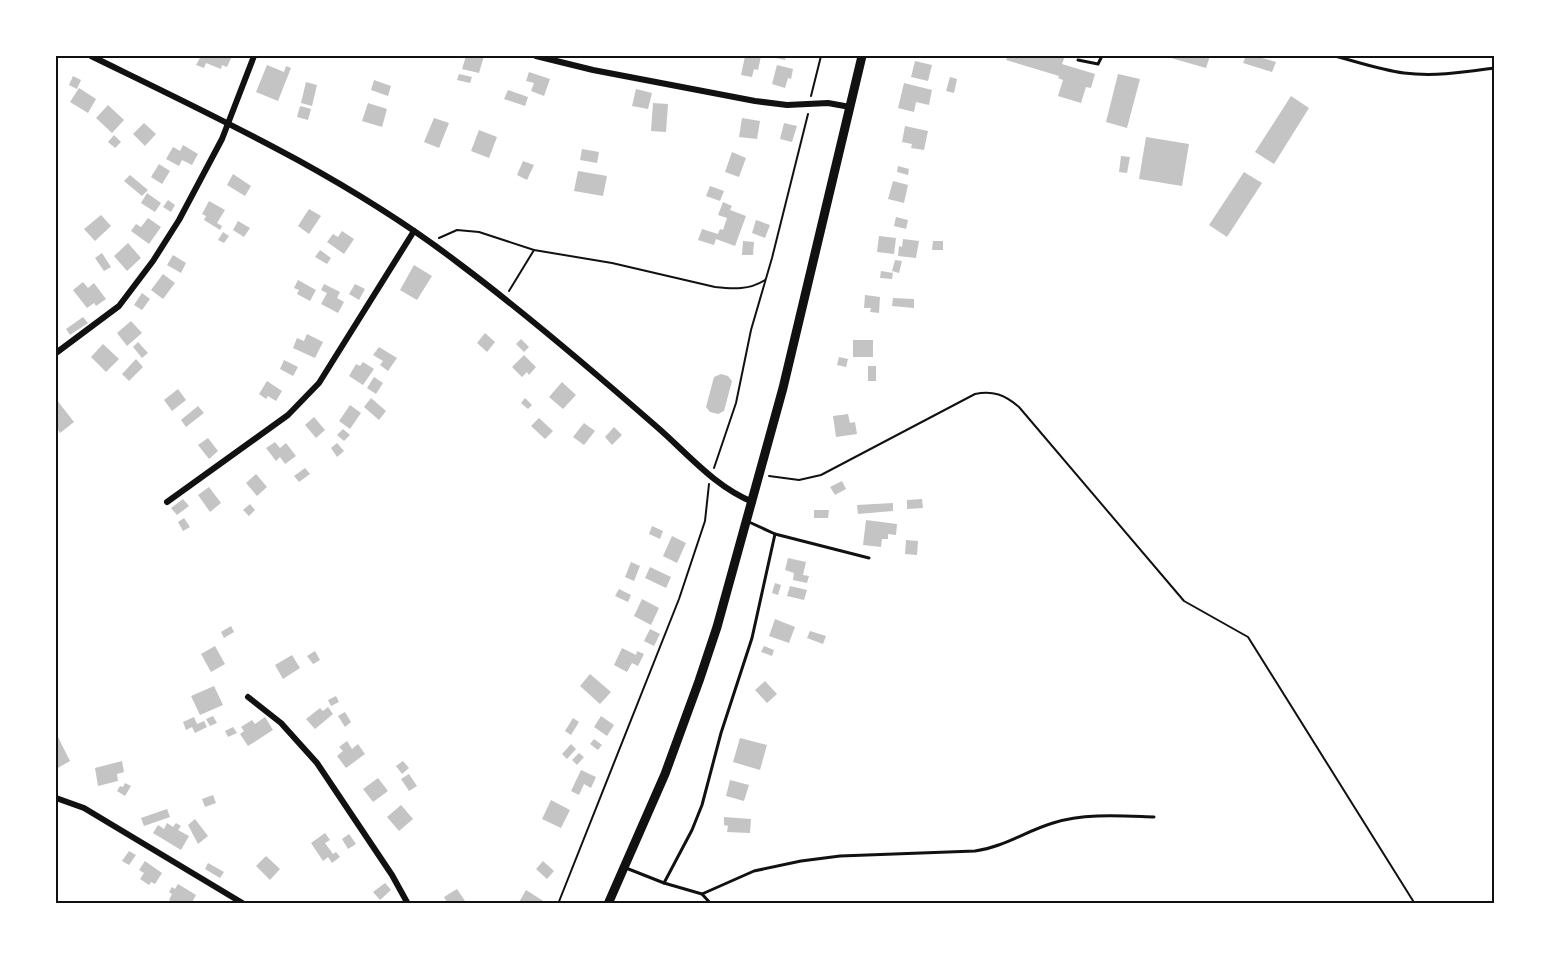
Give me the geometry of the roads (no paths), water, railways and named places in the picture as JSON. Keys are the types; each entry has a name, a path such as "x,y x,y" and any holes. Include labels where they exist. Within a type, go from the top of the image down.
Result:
{"main road":[{"path":"608,903 657,796 699,681 753,502 804,305 862,56"}],"street":[{"path":"91,56 334,179 432,243 504,298 649,420 711,476 734,494 753,502"},
{"path":"56,352 108,315 128,296 174,228 228,124 254,56"},
{"path":"536,56 593,70 755,101 787,105 828,103 850,107"},
{"path":"167,502 288,415 319,383 414,231"},
{"path":"248,698 281,723 317,763 392,874 408,903"},
{"path":"56,798 84,807 244,903"}],"lane":[{"path":"1078,60 1098,64 1102,56"},
{"path":"1335,56 1392,71 1418,74 1454,73 1494,68"},
{"path":"747,521 775,534 870,558"},
{"path":"664,883 692,831 702,806 721,733 752,638 775,534"},
{"path":"702,894 742,875 783,864 840,856 975,851 997,846 1040,827 1063,820 1103,816 1154,817"},
{"path":"625,867 664,883 702,894 711,903"}]}
